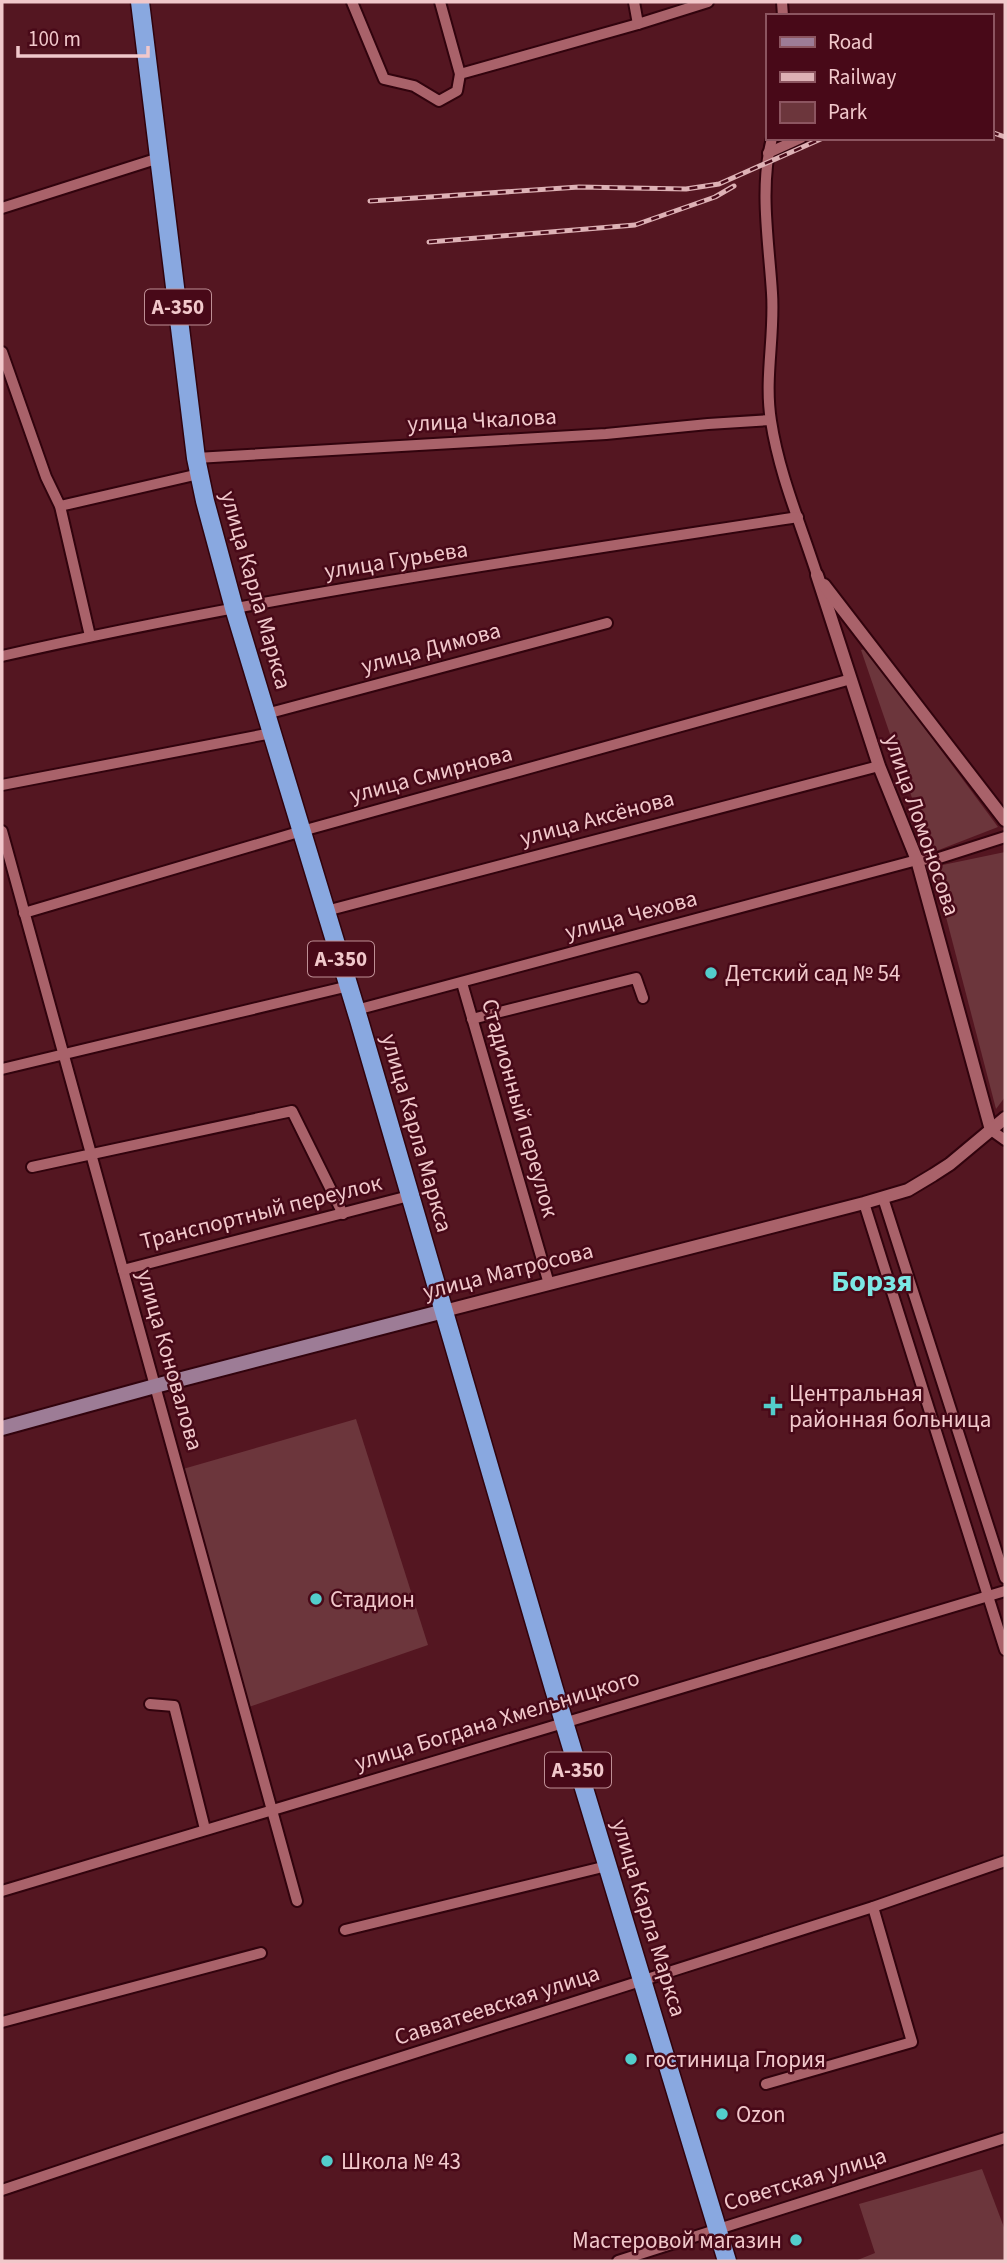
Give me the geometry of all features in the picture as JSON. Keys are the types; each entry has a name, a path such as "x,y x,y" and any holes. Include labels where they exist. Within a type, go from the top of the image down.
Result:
{"highway":[{"name":"улица Карла Маркса","path":"141,2 197,466 234,608 349,986 564,1722 727,2261"}],"main road":[{"name":"улица Матросова","path":"2,1429 444,1311"}],"street":[{"path":"352,2 384,79 414,86 439,101 457,91 460,74 440,2"},
{"path":"634,2 638,24"},
{"path":"460,74 708,2"},
{"name":"улица Ломоносова","path":"771,140 768,153 766,195 773,309 768,370 771,421 780,460 879,766 917,860 991,1130"},
{"path":"768,153 797,140"},
{"path":"2,208 159,158"},
{"path":"2,352 46,477 60,506 90,636"},
{"name":"улица Чкалова","path":"60,506 197,466 771,421"},
{"name":"улица Гурьева","path":"2,656 234,608 798,517"},
{"name":"улица Ломоносова","path":"817,575 1005,820"},
{"name":"улица Димова","path":"266,714 607,623"},
{"name":"улица Смирнова","path":"24,913 302,831 851,679"},
{"path":"2,785 272,733"},
{"name":"улица Аксёнова","path":"326,911 879,766"},
{"name":"улица Коновалова","path":"2,831 297,1902"},
{"name":"улица Чехова","path":"356,1010 917,860 936,859 1005,837"},
{"path":"472,1019 636,978 643,998"},
{"name":"Стадионный переулок","path":"462,983 549,1284"},
{"path":"2,1069 349,986"},
{"path":"32,1167 292,1111 343,1214"},
{"name":"улица Матросова","path":"444,1311 908,1190 933,1175 1005,1118"},
{"path":"991,1130 1005,1140"},
{"name":"Транспортный переулок","path":"123,1270 409,1196"},
{"path":"883,1198 1005,1578"},
{"path":"864,1203 1005,1650"},
{"name":"улица Богдана Хмельницкого","path":"2,1891 1005,1591"},
{"path":"150,1704 174,1706 205,1829"},
{"name":"Савватеевская улица","path":"2,2190 342,2076 873,1907 1005,1861"},
{"path":"345,1930 607,1866"},
{"path":"766,2084 912,2042 873,1907"},
{"path":"2,2022 261,1953"},
{"name":"Советская улица","path":"618,2261 1005,2138"}],"green space":[{"path":"866,649 998,827 931,853 861,650"},
{"path":"1005,852 1005,1097 996,1109 933,867"},
{"name":"Стадион","path":"356,1419 428,1645 249,1707 183,1469"},
{"path":"982,2169 1005,2230 1005,2261 855,2261 875,2253 859,2204"}],"railway":[{"path":"993,133 1005,137"},
{"path":"370,201 579,187 686,189 719,184 818,140"},
{"path":"429,242 635,225 715,197 734,186"}],"place":[{"name":"Детский сад № 54","path":"711,973"},
{"name":"Центральная районная больница","path":"773,1406"},
{"name":"Стадион","path":"316,1599"},
{"name":"гостиница Глория","path":"631,2059"},
{"name":"Ozon","path":"722,2114"},
{"name":"Школа № 43","path":"327,2161"},
{"name":"Мастеровой магазин","path":"796,2240"}],"district":[{"name":"Борзя","path":"872,1281"}]}
